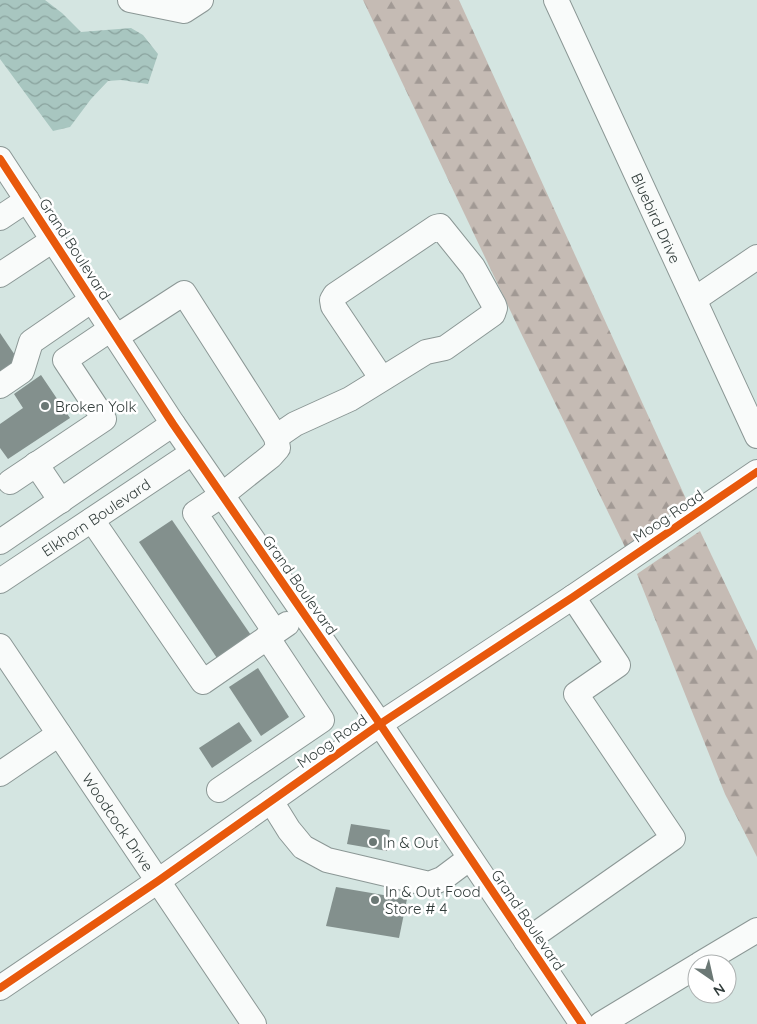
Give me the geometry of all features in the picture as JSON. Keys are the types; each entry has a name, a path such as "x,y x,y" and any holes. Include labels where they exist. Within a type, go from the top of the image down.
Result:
{"street":[{"path":"130,0 184,11 201,0"},
{"name":"Bluebird Drive","path":"556,0 757,436"},
{"name":"Grand Boulevard","path":"0,159 192,453 380,724 582,1024"},
{"path":"0,218 27,200"},
{"path":"276,437 295,424 350,399 426,352 445,348 491,316 495,311 494,305 473,266 440,226 351,284 332,300 333,306 382,379"},
{"path":"0,275 53,240"},
{"path":"695,299 757,257"},
{"path":"10,482 104,419 64,360 184,292 276,437 278,448 222,495 195,513 322,720 219,790"},
{"path":"0,386 22,371 31,342 92,300"},
{"path":"0,542 173,424"},
{"name":"Elkhorn Boulevard","path":"0,581 192,453"},
{"path":"36,464 61,501"},
{"name":"Moog Road","path":"0,988 158,881 380,724 573,597 757,472"},
{"path":"92,520 203,682 304,613"},
{"path":"526,940 673,838 576,694 618,665 573,597"},
{"name":"Woodcock Drive","path":"0,646 254,1024"},
{"path":"0,774 59,734"},
{"path":"298,737 318,768"},
{"path":"242,774 303,847 327,860 429,884 442,879 470,858"},
{"path":"717,954 757,930"},
{"path":"601,1024 687,972"}],"green space":[{"path":"363,0 459,0 687,501 625,547 519,329"},
{"path":"700,531 757,651 757,857 725,794 637,574"}],"water":[{"path":"0,0 45,0 62,13 81,32 131,28 143,35 158,54 148,84 121,80 108,81 91,99 70,127 53,131 0,59"}],"building":[{"path":"0,333 21,364 0,378"},
{"path":"41,375 70,418 8,459 0,448 0,424 23,408 14,394"},
{"path":"172,520 255,641 221,664 139,542"},
{"path":"258,668 289,717 261,736 229,687"},
{"path":"239,722 252,741 212,768 199,748"},
{"path":"351,824 390,830 387,851 347,844"},
{"path":"336,887 407,899 399,938 326,926"}],"cycle path":[{"path":"0,159 173,424 380,724 582,1024"},
{"path":"0,988 158,881 380,724 573,597 757,472"}],"place":[{"name":"Broken Yolk","path":"45,406"},
{"name":"In & Out","path":"373,842"},
{"name":"In & Out Food Store # 4","path":"375,900"}]}
